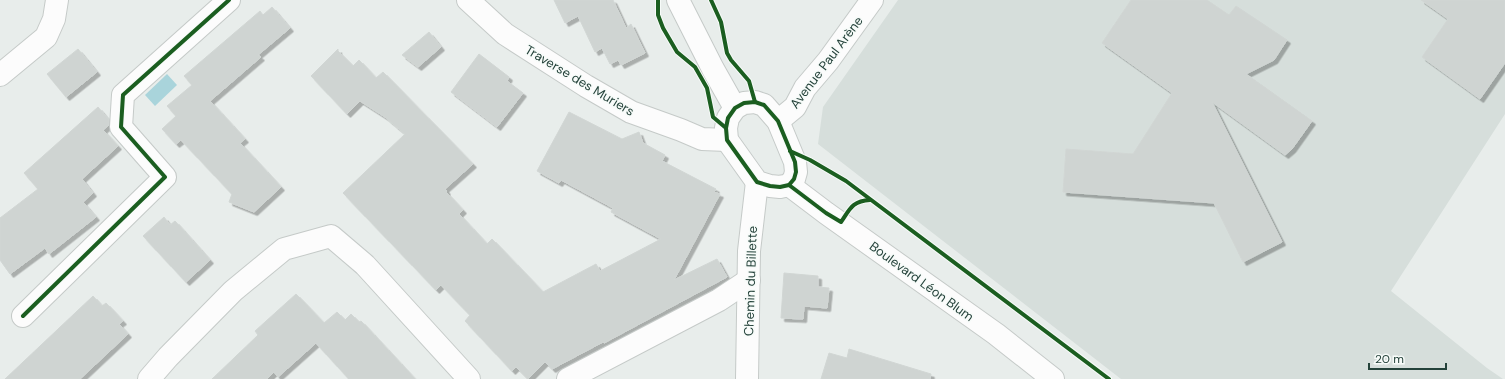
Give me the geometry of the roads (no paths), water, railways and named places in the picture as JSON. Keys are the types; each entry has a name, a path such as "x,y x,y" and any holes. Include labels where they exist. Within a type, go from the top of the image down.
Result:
{"street":[{"path":"0,75 46,37 54,19 57,0"},
{"path":"23,316 165,177 121,127 123,95 229,0"},
{"name":"Traverse des Muriers","path":"468,0 505,34 631,112 702,139 728,140"},
{"path":"678,0 713,69 736,108"},
{"name":"Avenue Paul Arène","path":"778,121 795,107 805,88 828,61 872,0"},
{"path":"755,102 764,105 778,121 795,162 796,172 794,179 789,185 780,187 757,182 728,140 726,128 728,118 736,108 744,103 755,102"},
{"name":"Chemin du Billette","path":"748,379 749,250 757,182"},
{"name":"Boulevard Léon Blum","path":"789,185 996,334 1053,379"},
{"path":"150,379 168,357 234,291 284,249 331,236 365,265 469,379"},
{"path":"568,379 719,300 749,280"}],"water":[{"path":"167,74 177,85 155,106 145,95"}]}
